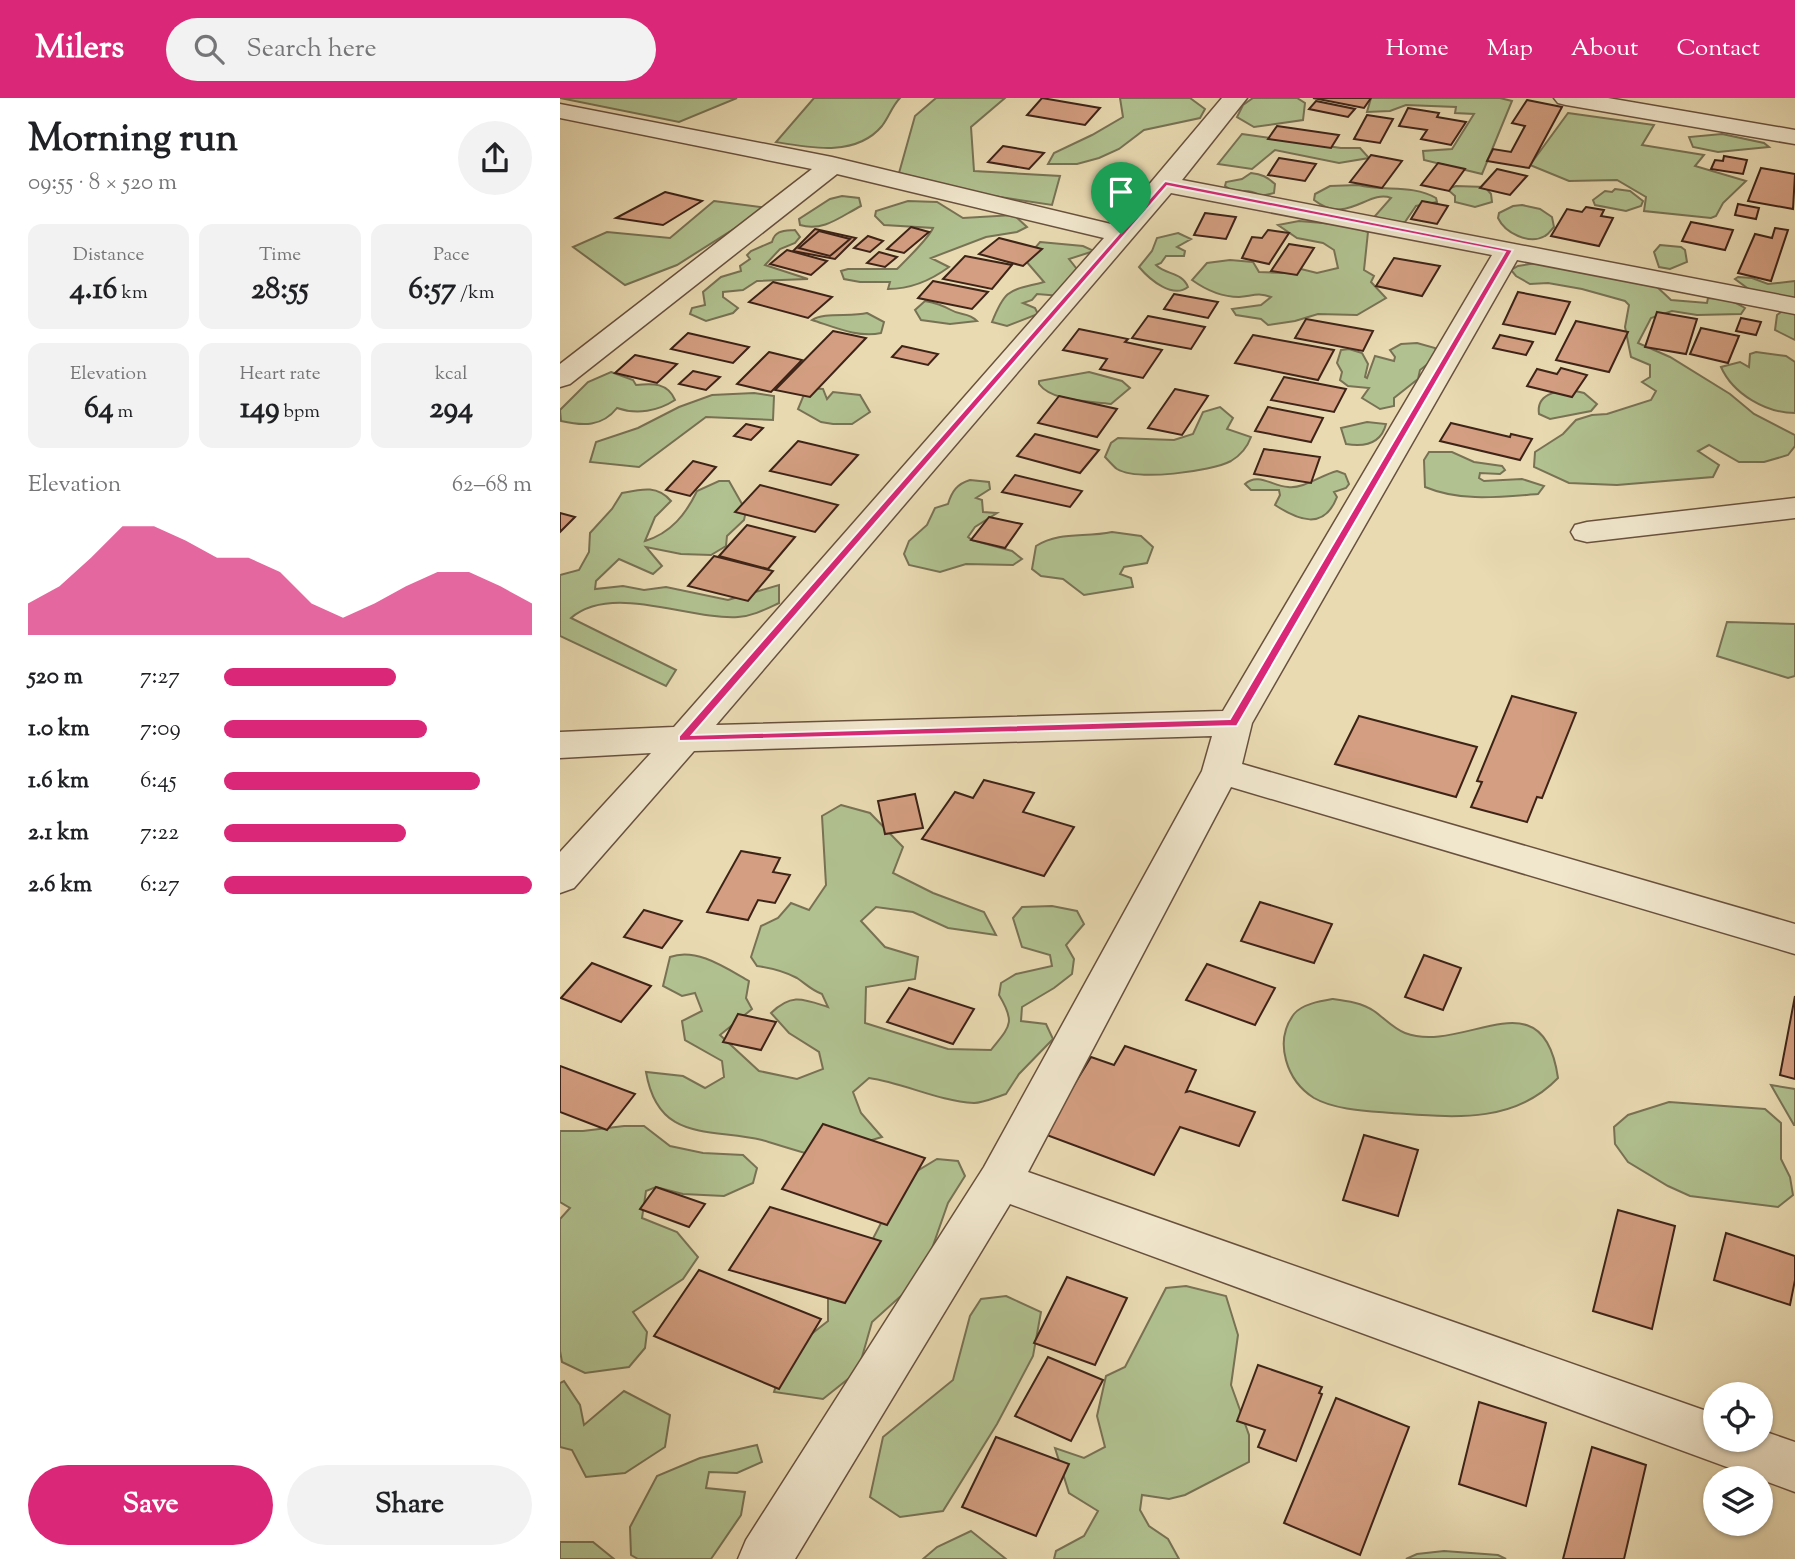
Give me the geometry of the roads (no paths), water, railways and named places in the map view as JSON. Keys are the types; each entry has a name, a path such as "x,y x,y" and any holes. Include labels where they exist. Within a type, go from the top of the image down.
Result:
{"street":[{"path":"560,878 1165,184 1235,98"},
{"path":"1566,98 1795,137"},
{"path":"1667,98 1795,119"},
{"path":"560,111 832,165 1121,234"},
{"path":"560,378 832,165"},
{"path":"1165,184 1795,306"},
{"path":"765,1559 1000,1181 1221,771 1234,723 1509,250"},
{"path":"1587,532 1795,508"},
{"path":"560,745 1234,723"},
{"path":"1221,771 1795,939"},
{"path":"1000,1181 1703,1434"},
{"path":"1754,1452 1795,1467"}]}
